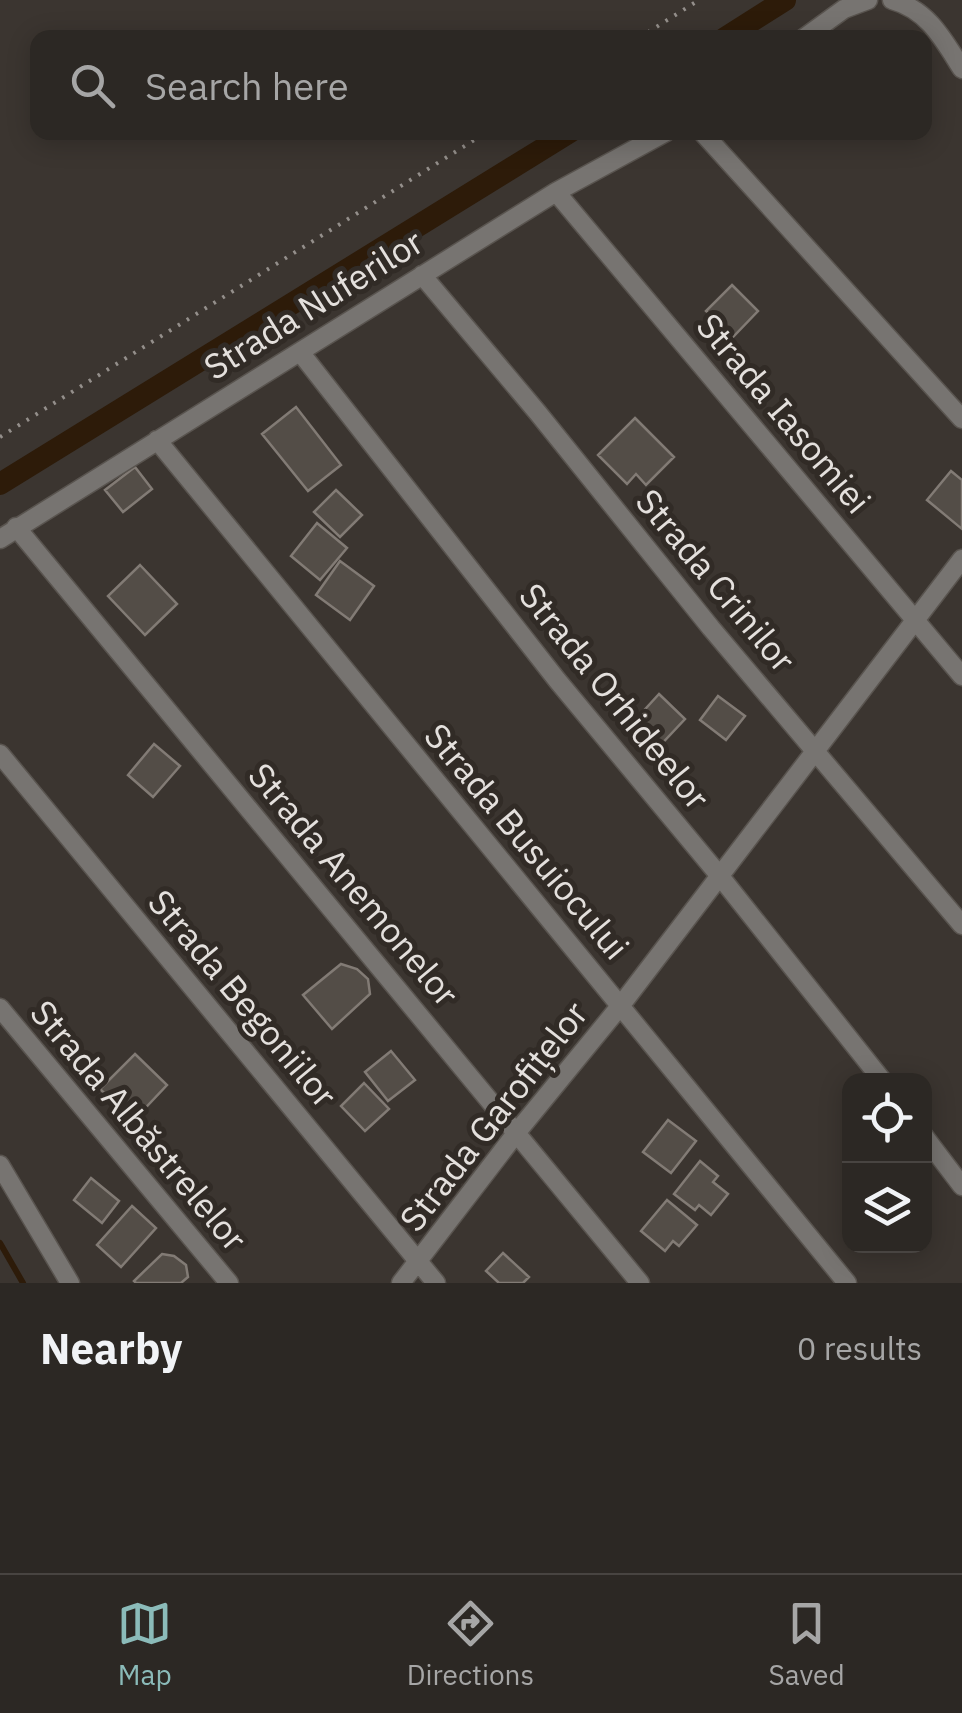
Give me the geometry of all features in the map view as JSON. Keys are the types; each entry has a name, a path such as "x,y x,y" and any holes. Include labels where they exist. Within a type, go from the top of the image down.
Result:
{"street":[{"path":"815,30 844,9 868,0"},
{"path":"892,0 907,4 933,24 962,69"},
{"name":"Strada Nuferilor","path":"0,539 556,192 651,140"},
{"path":"709,140 962,419"},
{"name":"Strada Iasomiei","path":"556,192 962,676"},
{"name":"Strada Crinilor","path":"422,275 710,628 962,925"},
{"name":"Strada Orhideelor","path":"300,352 558,680 876,1073"},
{"name":"Strada Busuiocului","path":"158,440 847,1283"},
{"name":"Strada Anemonelor","path":"16,527 640,1283"},
{"name":"Strada Garofițelor","path":"401,1283 517,1132 621,1006 962,559"},
{"name":"Strada Begoniilor","path":"0,754 436,1283"},
{"name":"Strada Albăstrelelor","path":"0,1008 229,1283"},
{"path":"932,1147 962,1186"},
{"path":"0,1165 70,1283"}],"path":[{"path":"652,30 699,0"},
{"path":"0,437 474,140"}],"building":[{"path":"732,285 758,311 733,337 706,311"},
{"path":"296,407 341,465 308,491 262,434"},
{"path":"635,418 674,457 646,485 636,474 627,484 598,455"},
{"path":"135,467 152,489 123,512 105,490"},
{"path":"951,471 962,480 962,529 927,500"},
{"path":"336,490 362,515 340,537 314,512"},
{"path":"317,523 347,548 320,580 291,556"},
{"path":"340,561 374,586 350,620 316,595"},
{"path":"140,565 177,604 145,635 108,596"},
{"path":"659,694 685,719 654,752 628,728"},
{"path":"718,696 745,716 726,740 700,720"},
{"path":"154,744 180,766 153,797 128,775"},
{"path":"341,964 357,969 368,979 370,994 332,1029 303,995"},
{"path":"391,1051 415,1080 388,1101 365,1072"},
{"path":"135,1054 167,1085 133,1121 100,1089"},
{"path":"364,1083 389,1109 365,1131 341,1106"},
{"path":"668,1120 696,1141 671,1173 643,1152"},
{"path":"700,1161 718,1176 713,1182 728,1194 711,1215 699,1205 695,1210 674,1194"},
{"path":"91,1178 119,1201 102,1223 74,1200"},
{"path":"667,1200 697,1225 679,1246 673,1241 665,1251 641,1231"},
{"path":"132,1206 156,1228 121,1267 97,1245"},
{"path":"503,1253 529,1277 523,1283 499,1283 486,1271"},
{"path":"162,1254 174,1256 186,1265 188,1277 181,1283 136,1283 134,1281"}],"waterway":[{"path":"738,30 785,0"},
{"path":"0,484 557,140"},
{"path":"0,1243 23,1283"}]}
